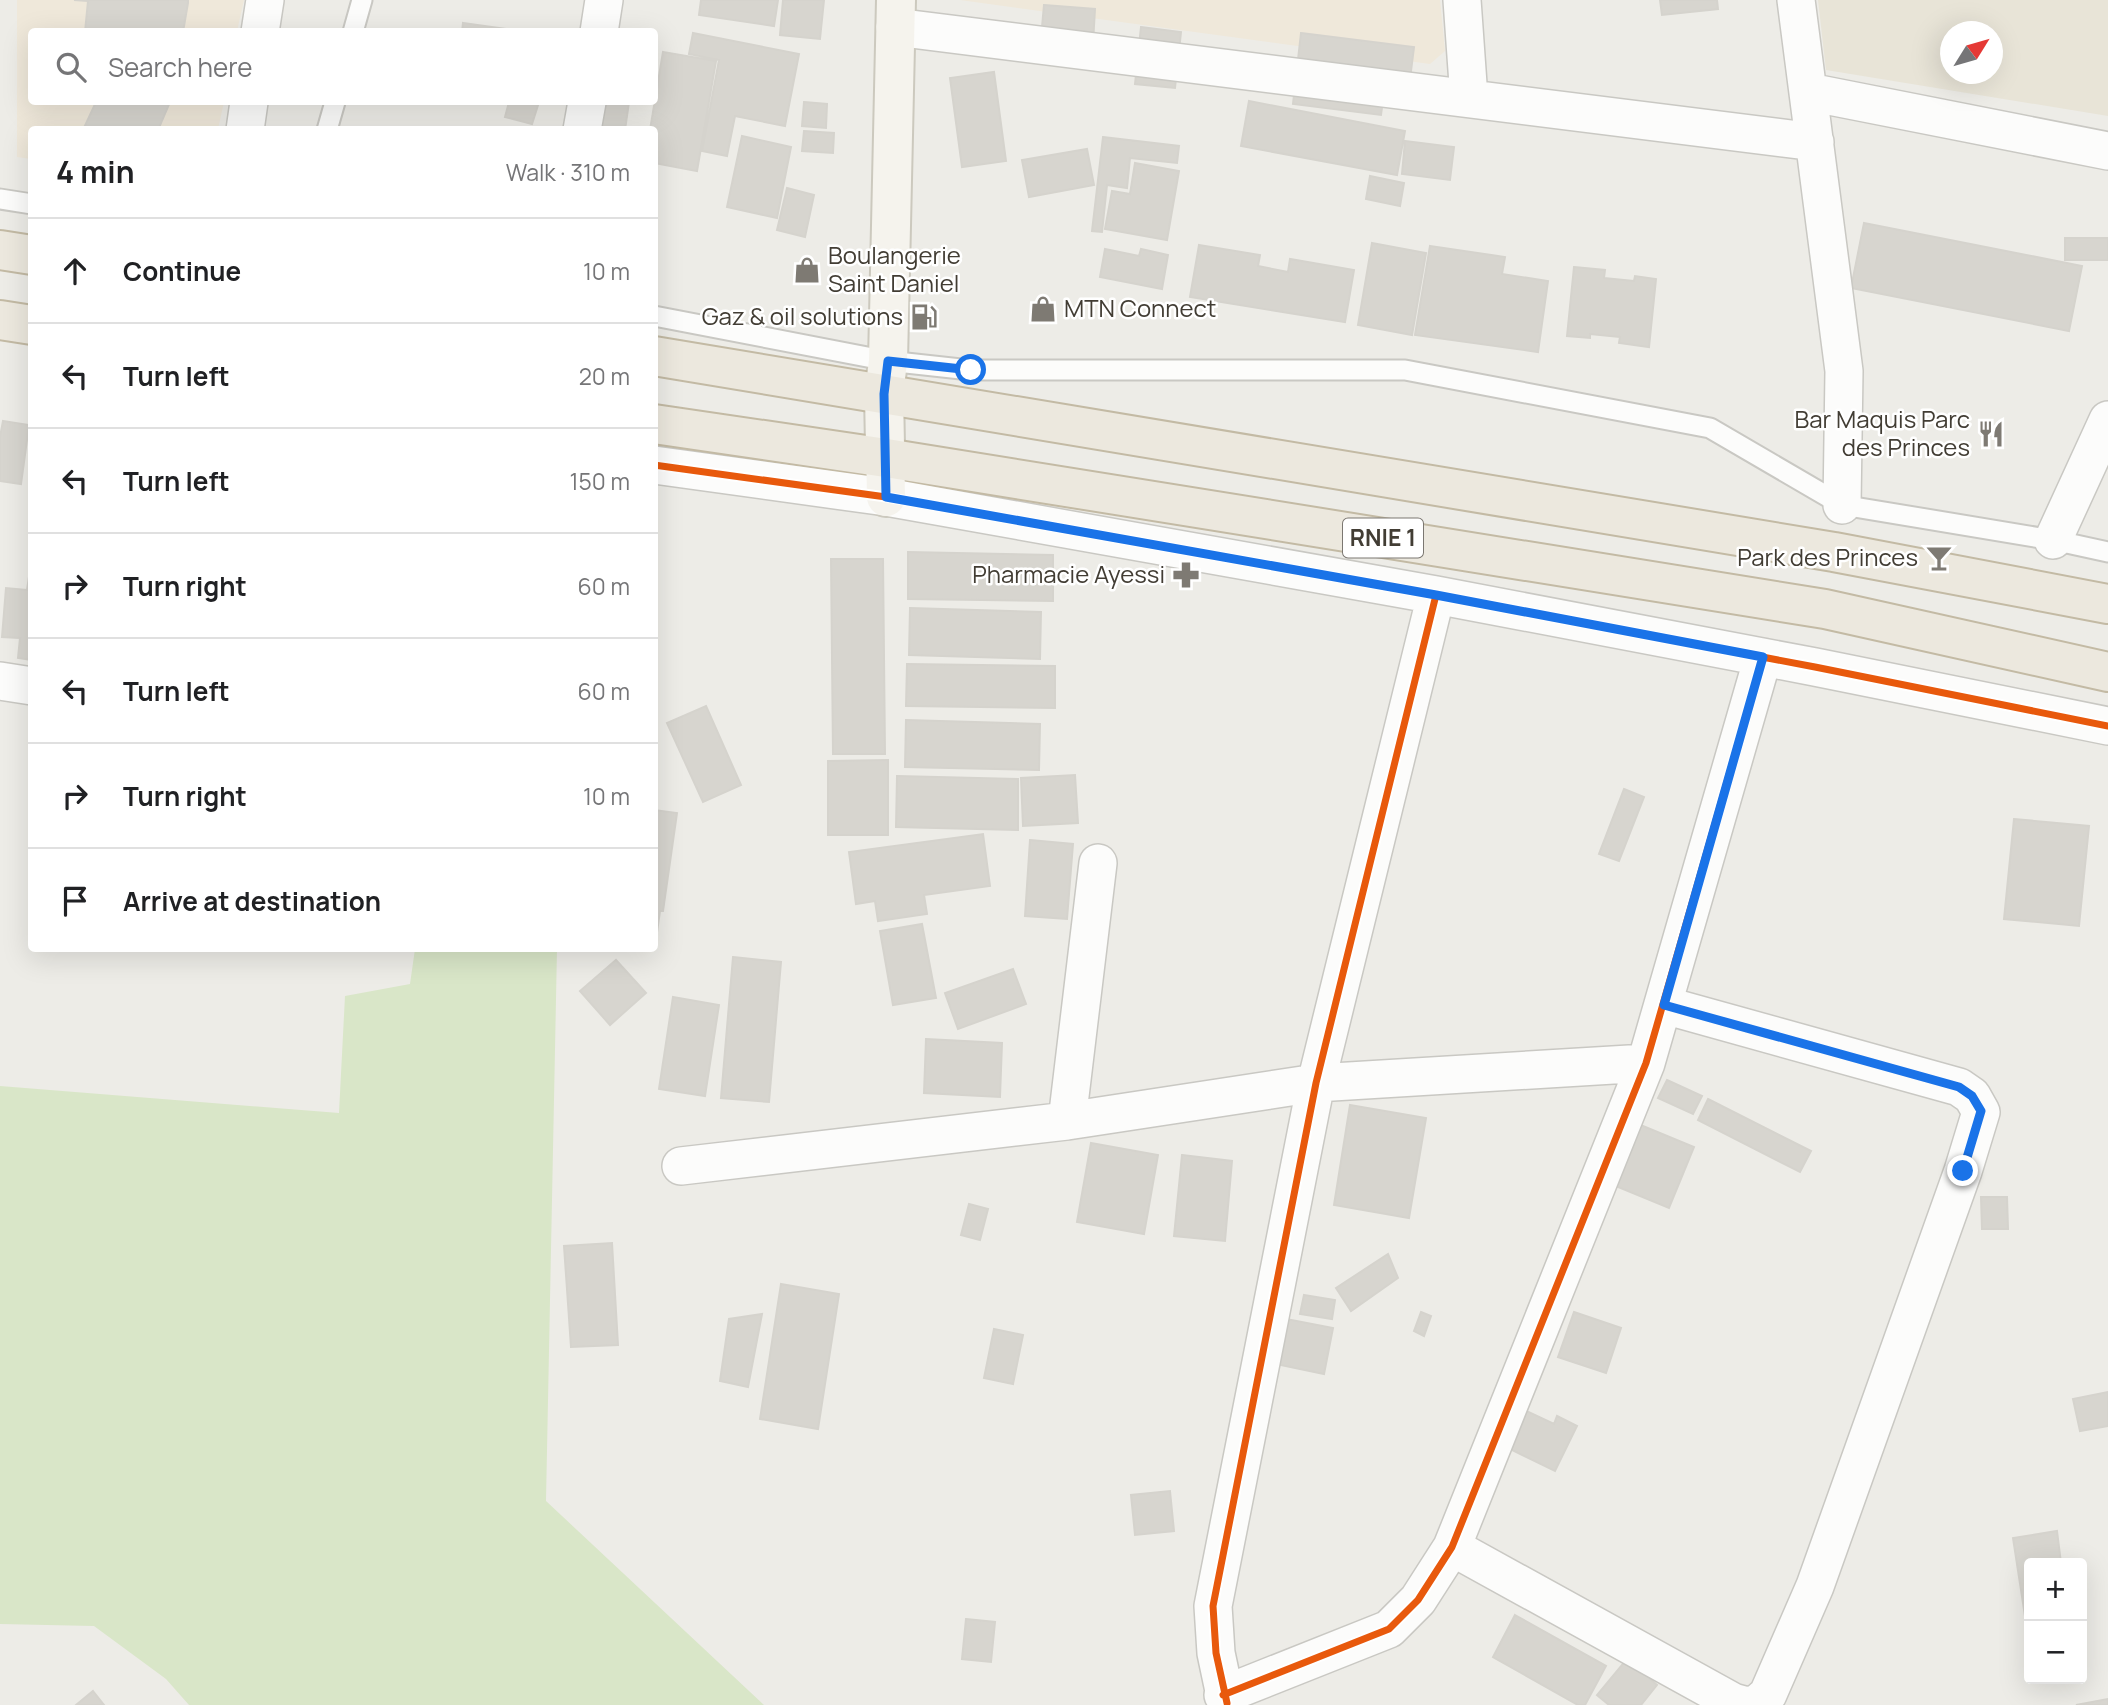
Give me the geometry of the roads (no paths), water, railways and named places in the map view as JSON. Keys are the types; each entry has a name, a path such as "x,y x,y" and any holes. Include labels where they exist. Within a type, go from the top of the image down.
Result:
{"highway":[{"path":"0,250 28,254"},
{"path":"0,320 28,324"},
{"name":"RNIE 1","path":"658,356 886,377 2108,604"},
{"name":"RNIE 1","path":"658,425 886,458 1825,609 2108,672"}],"main road":[{"path":"886,497 886,377 896,13"}],"street":[{"path":"261,28 265,0"},
{"path":"600,28 604,0"},
{"path":"1462,0 1469,98"},
{"path":"1796,0 1844,371 1842,505"},
{"path":"896,13 1469,98 1815,142"},
{"path":"1809,92 2108,151"},
{"path":"246,126 249,105"},
{"path":"583,126 586,105"},
{"path":"2053,540 2108,420"},
{"path":"658,466 886,497 1436,595 2108,726"},
{"path":"1436,595 1316,1083 1213,1606 1216,1653 1225,1700 1390,1629 1418,1600 1452,1547 1646,1063 1763,657"},
{"path":"0,681 28,685"},
{"path":"1066,1121 1098,863"},
{"path":"1664,1005 1959,1087 1972,1096 1981,1111 1963,1171 1815,1586 1768,1694 1758,1703 1751,1705"},
{"path":"681,1166 1066,1121 1316,1083 1646,1063"},
{"path":"1452,1547 1733,1702 1744,1705"}],"lane":[{"path":"355,28 362,0"},
{"path":"328,126 334,105"},
{"path":"0,199 28,203"},
{"path":"658,317 886,377 971,370 1405,370 1710,428 1842,505 2053,540 2108,552"}],"place":[{"name":"Boulangerie Saint Daniel","path":"807,270"},
{"name":"MTN Connect","path":"1043,309"},
{"name":"Gaz & oil solutions","path":"924,317"},
{"name":"Bar Maquis Parc des Princes","path":"1991,434"},
{"name":"Park des Princes","path":"1939,558"},
{"name":"Pharmacie Ayessi","path":"1186,575"}]}
